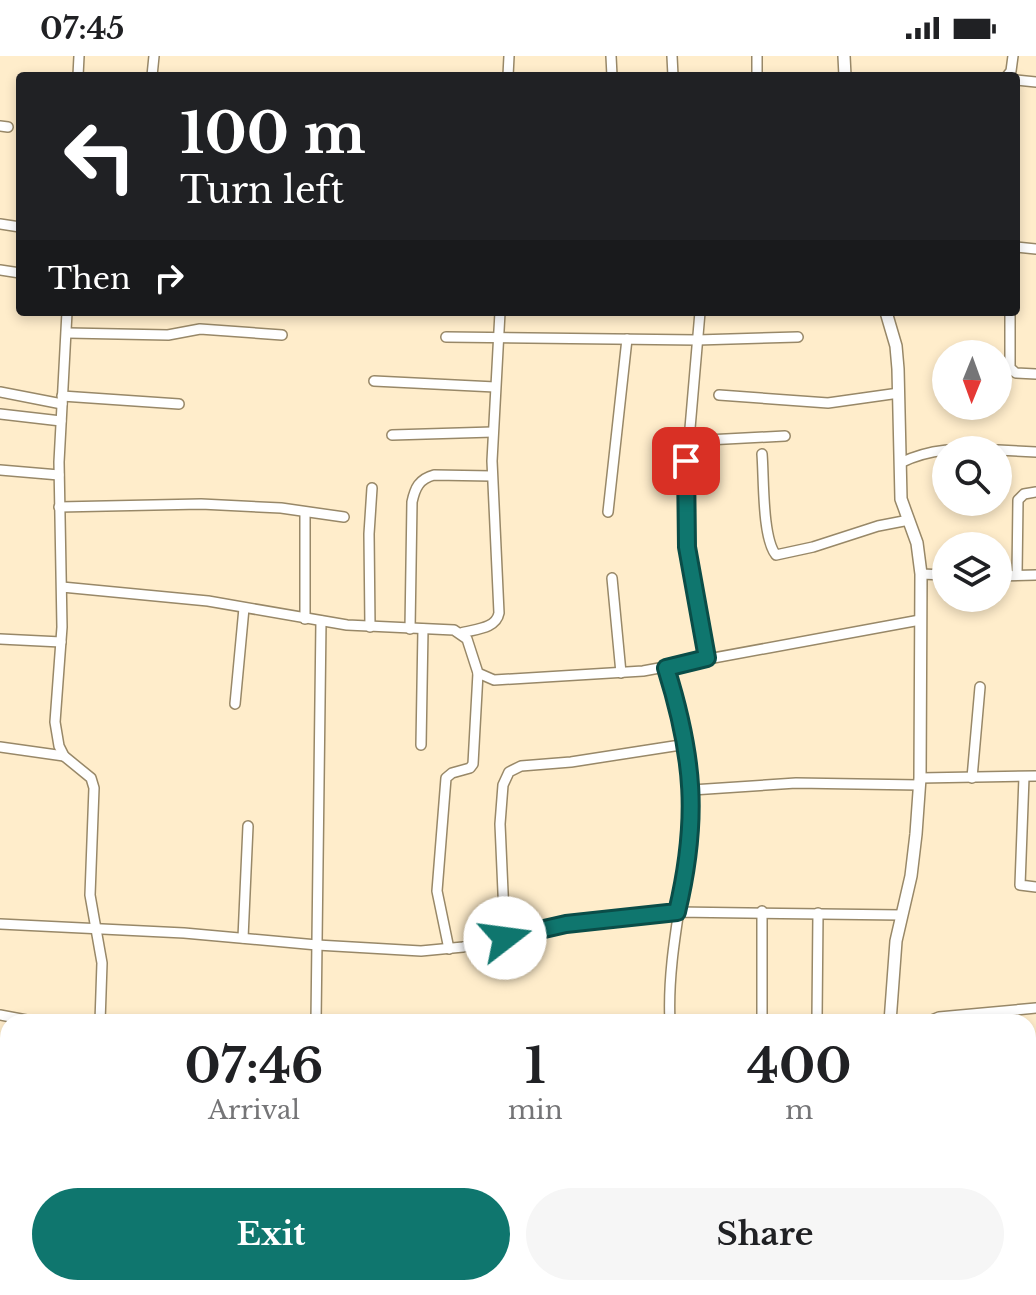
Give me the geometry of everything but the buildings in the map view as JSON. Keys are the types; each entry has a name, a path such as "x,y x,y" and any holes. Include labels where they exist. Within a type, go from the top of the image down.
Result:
{"street":[{"path":"67,316 59,475 61,642 55,722 64,756 91,778 94,788 90,895 102,963 100,1014"},
{"path":"62,587 172,596 370,627 461,633 492,625 498,620 499,613 492,476 500,316"},
{"path":"700,316 684,498 687,547 707,658"},
{"path":"887,316 896,346 901,499 917,543 921,574 919,782 914,856 901,915 890,1014"},
{"path":"1010,316 1010,368 1016,373 1036,374"},
{"path":"68,333 168,335 200,329 282,335"},
{"path":"446,337 697,340 798,337"},
{"path":"608,512 627,339"},
{"path":"374,381 495,387"},
{"path":"0,392 62,400 179,404"},
{"path":"719,395 828,403 899,393"},
{"path":"0,414 61,421"},
{"path":"392,435 493,432"},
{"path":"688,441 785,436"},
{"path":"900,463 932,451"},
{"path":"1012,451 1036,452"},
{"path":"762,454 768,533 770,547 776,555 909,520"},
{"path":"0,470 59,475"},
{"path":"410,629 412,502 417,485 434,475 492,476"},
{"path":"370,627 372,488"},
{"path":"1017,575 1018,500 1024,494 1036,492"},
{"path":"59,507 201,504 281,508 344,517"},
{"path":"305,513 305,619"},
{"path":"921,574 932,574"},
{"path":"1012,575 1036,575"},
{"path":"612,578 621,673"},
{"path":"235,704 244,608"},
{"path":"478,673 484,678 507,680 666,668 920,620"},
{"path":"316,1014 321,621"},
{"path":"421,745 423,629"},
{"path":"449,949 437,891 442,804 446,778 473,764 478,673 467,639 461,633"},
{"path":"0,639 61,642"},
{"path":"666,668 687,744 692,790 686,869 670,971 670,1014"},
{"path":"972,778 980,687"},
{"path":"505,938 500,824 503,785 509,772 521,766 571,762 687,744"},
{"path":"0,747 64,756"},
{"path":"692,790 796,783 919,782 1036,776"},
{"path":"1024,777 1020,885 1036,887"},
{"path":"243,938 248,826"},
{"path":"762,911 762,1014"},
{"path":"0,924 406,950 449,949 566,924 677,912 901,915"},
{"path":"817,1014 818,913"},
{"path":"971,1014 1036,1008"}],"route":[{"path":"505,938 566,924 677,912 686,869 692,790 687,744 666,668 707,658 687,547 684,498 686,461"}]}
